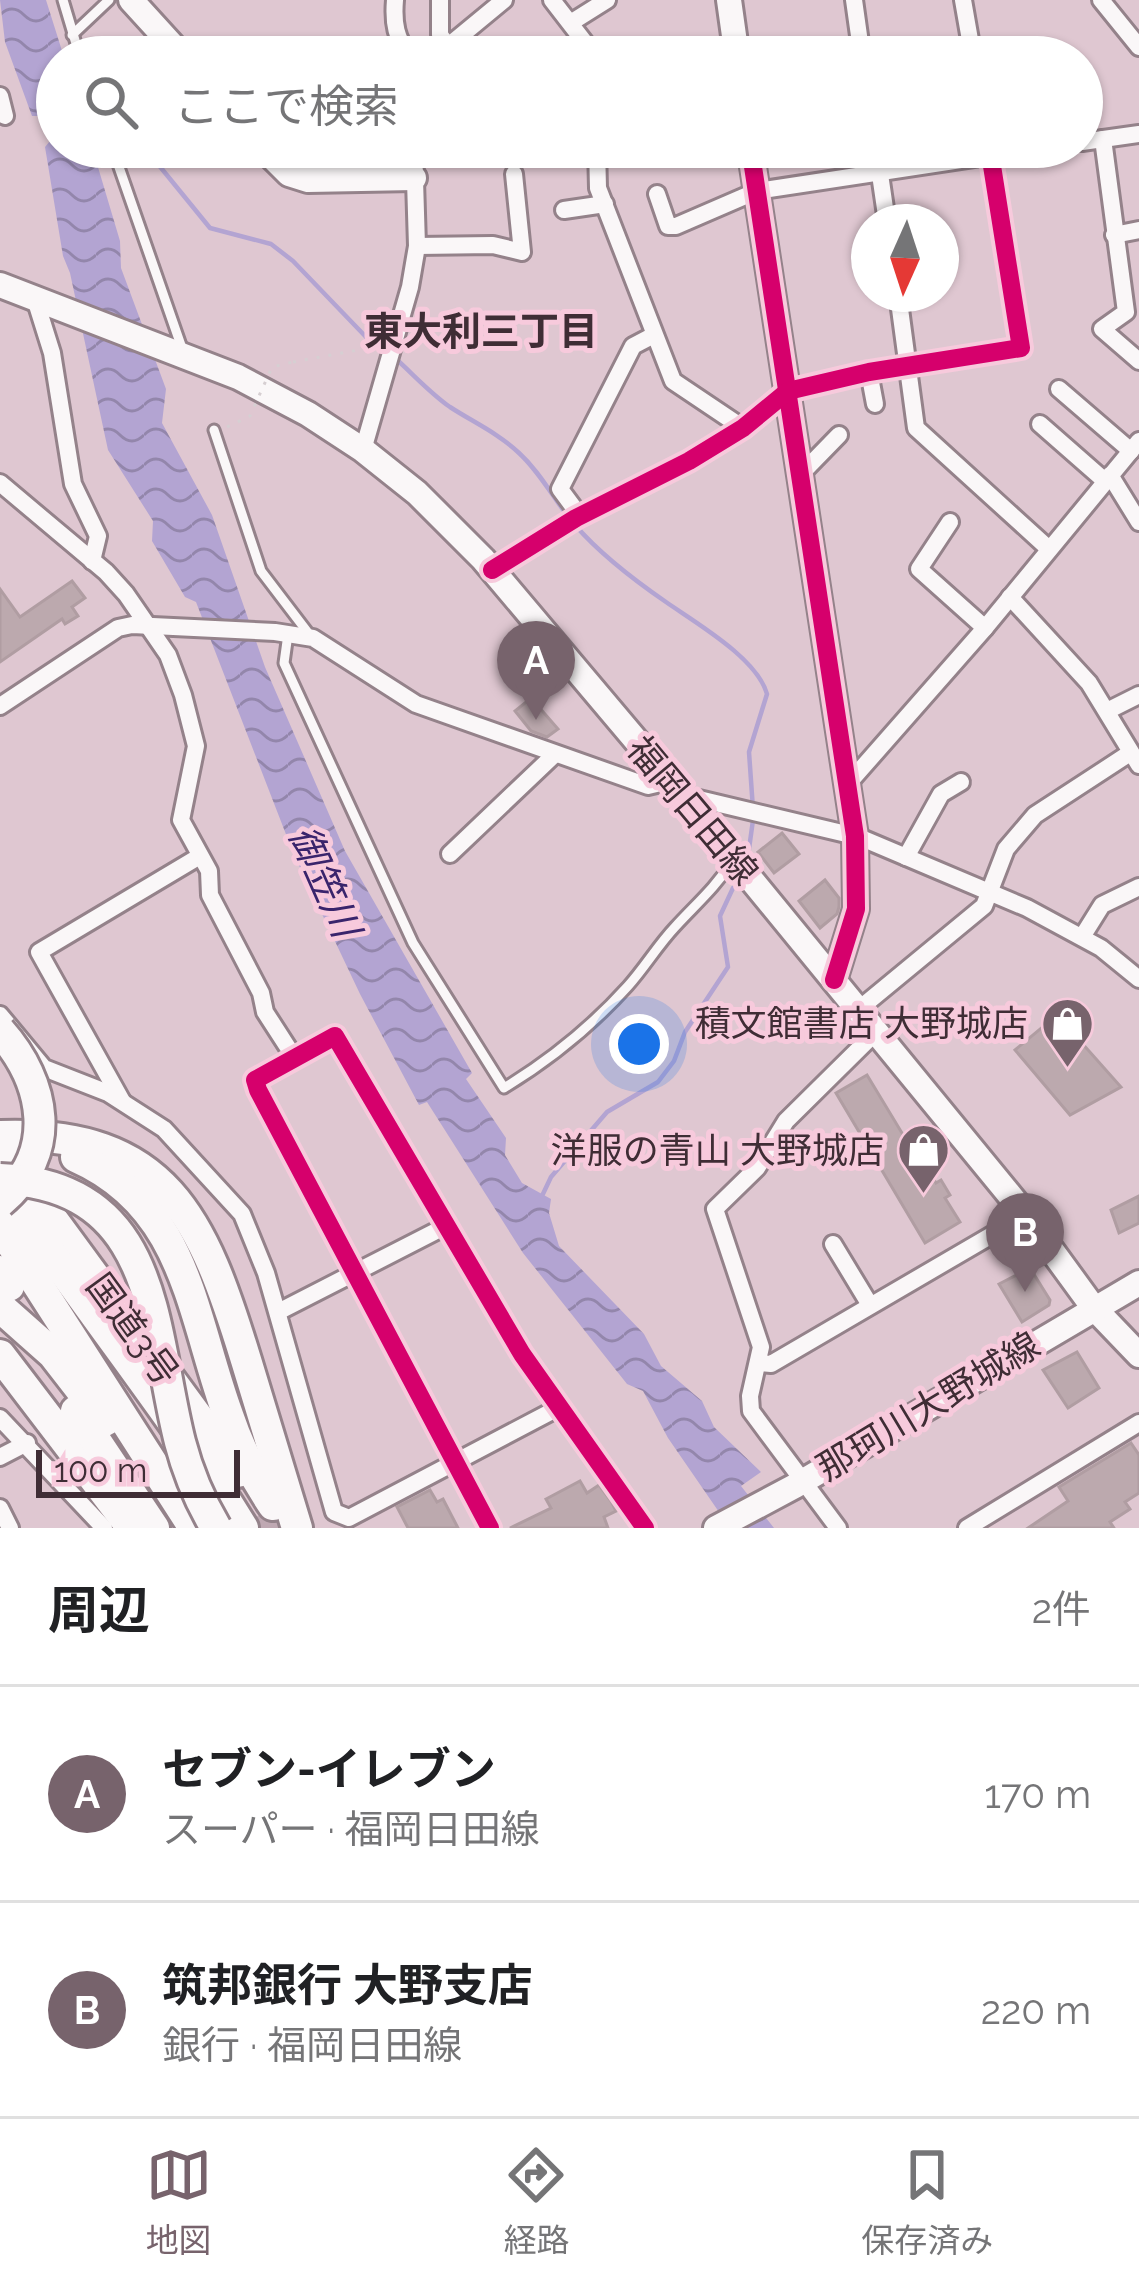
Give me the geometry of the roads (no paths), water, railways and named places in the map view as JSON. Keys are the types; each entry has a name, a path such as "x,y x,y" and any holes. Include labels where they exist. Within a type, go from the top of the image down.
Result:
{"highway":[{"path":"0,1031 33,1079 40,1115 28,1170 0,1202"},
{"path":"10,1142 74,1140 120,1156 164,1187 194,1223 219,1273 297,1528"},
{"path":"10,1142 53,1150 97,1167 119,1181 159,1222 183,1273 261,1514"},
{"name":"国道3号","path":"10,1142 261,1514"},
{"path":"0,1179 67,1279 198,1456 261,1514"},
{"path":"0,1179 72,1195 107,1221 129,1250 155,1310 187,1468 216,1528"},
{"path":"0,1226 154,1528"},
{"path":"3,1288 194,1528"},
{"path":"0,1354 132,1528"},
{"path":"94,1404 182,1528"}],"main road":[{"path":"131,0 164,36"},
{"path":"729,0 733,36"},
{"path":"283,168 308,180 414,178"},
{"path":"753,168 856,836 856,909 834,980"},
{"path":"0,285 44,304"},
{"name":"福岡日田線","path":"44,304 238,377 363,449 417,493 492,570 676,788 1026,1215 1093,1307 1139,1355"},
{"name":"那珂川大野城線","path":"716,1528 800,1484 1139,1283"}],"street":[{"path":"395,0 398,36"},
{"path":"440,0 440,36"},
{"path":"460,36 504,0"},
{"path":"552,0 582,36"},
{"path":"572,22 607,0"},
{"path":"854,0 859,36"},
{"path":"964,0 970,36"},
{"path":"1101,0 1139,47"},
{"path":"0,96 5,116"},
{"path":"1139,134 1103,140 1126,312 1102,329 1139,361"},
{"path":"363,449 410,287 417,246 414,168"},
{"path":"598,168 598,188 673,381 743,428"},
{"path":"879,168 884,204"},
{"path":"657,194 668,226 757,191 901,168"},
{"path":"492,570 743,428 788,391 869,372 1021,348 993,168"},
{"path":"417,246 493,245 522,253 514,174"},
{"path":"564,210 605,204"},
{"path":"1114,235 1139,230"},
{"path":"44,304 74,484 98,536 92,561"},
{"path":"900,312 916,428 1049,549"},
{"path":"575,519 560,489 633,346 653,334"},
{"path":"869,372 874,404"},
{"path":"847,785 1135,446 1059,388"},
{"path":"1040,424 1108,478 1139,522"},
{"path":"801,474 838,436"},
{"path":"0,483 92,561 152,626 176,675 196,746 181,820 208,871 210,895 261,993 275,1031 294,1058"},
{"path":"950,522 919,569 985,628"},
{"path":"858,1010 984,906 1006,849 1035,815 1135,759 1089,683 1010,597"},
{"path":"0,706 105,634 132,625 313,638 416,704 554,755 648,786 676,788 754,814 856,836 1082,937 1139,979"},
{"path":"1107,711 1139,694"},
{"path":"450,854 554,755"},
{"path":"906,857 941,794 961,782"},
{"path":"123,1101 39,952 200,856"},
{"path":"1082,937 1102,904 1139,887"},
{"path":"0,1015 44,1068 123,1101 164,1129 242,1214 278,1312 334,1512 349,1518 558,1408"},
{"path":"838,1528 800,1484 751,1411 761,1347 716,1220 716,1204 757,1168 786,1121 876,1032"},
{"path":"490,1528 255,1080 335,1036 558,1408 646,1528"},
{"path":"759,1363 771,1364 1026,1215"},
{"path":"278,1312 446,1226"},
{"path":"833,1244 870,1305"},
{"path":"0,1418 104,1528"},
{"path":"967,1528 1137,1430"},
{"path":"0,1457 26,1443"},
{"path":"0,1508 10,1528"}],"lane":[{"path":"63,0 72,34 109,0"},
{"path":"119,168 178,354"},
{"path":"214,430 261,571 313,638"},
{"path":"282,633 284,663 413,943 504,1088 600,1015 706,898 734,858"}],"water":[{"path":"0,0 46,0 57,36 36,36 36,116 32,116 5,42"},
{"name":"御笠川","path":"48,168 98,168 120,241 121,268 166,389 162,423 212,515 265,667 345,851 472,1073 466,1079 506,1138 505,1155 522,1183 551,1199 549,1213 559,1246 644,1334 661,1366 702,1401 714,1427 761,1472 741,1486 774,1528 730,1528 668,1438 643,1391 627,1384 523,1253 427,1102 419,1105 294,855 196,602 185,597 152,541 153,521 108,450 63,256"}],"waterway":[{"path":"161,168 210,228 271,244 367,338"},
{"path":"395,358 443,402 519,453 575,525 607,557 751,667 767,694 749,752 753,809"},
{"path":"749,849 753,820"},
{"path":"542,1196 551,1177 607,1112 658,1082 674,1061 685,1032 728,967 720,916 733,888"}],"tunnel":[{"path":"266,1510 279,1528"}],"place":[{"name":"セブン-イレブン","path":"536,720"},
{"name":"積文館書店 大野城店","path":"1067,1069"},
{"name":"洋服の青山 大野城店","path":"923,1196"},
{"name":"筑邦銀行 大野支店","path":"1025,1292"}],"district":[{"name":"東大利三丁目","path":"481,331"}]}
